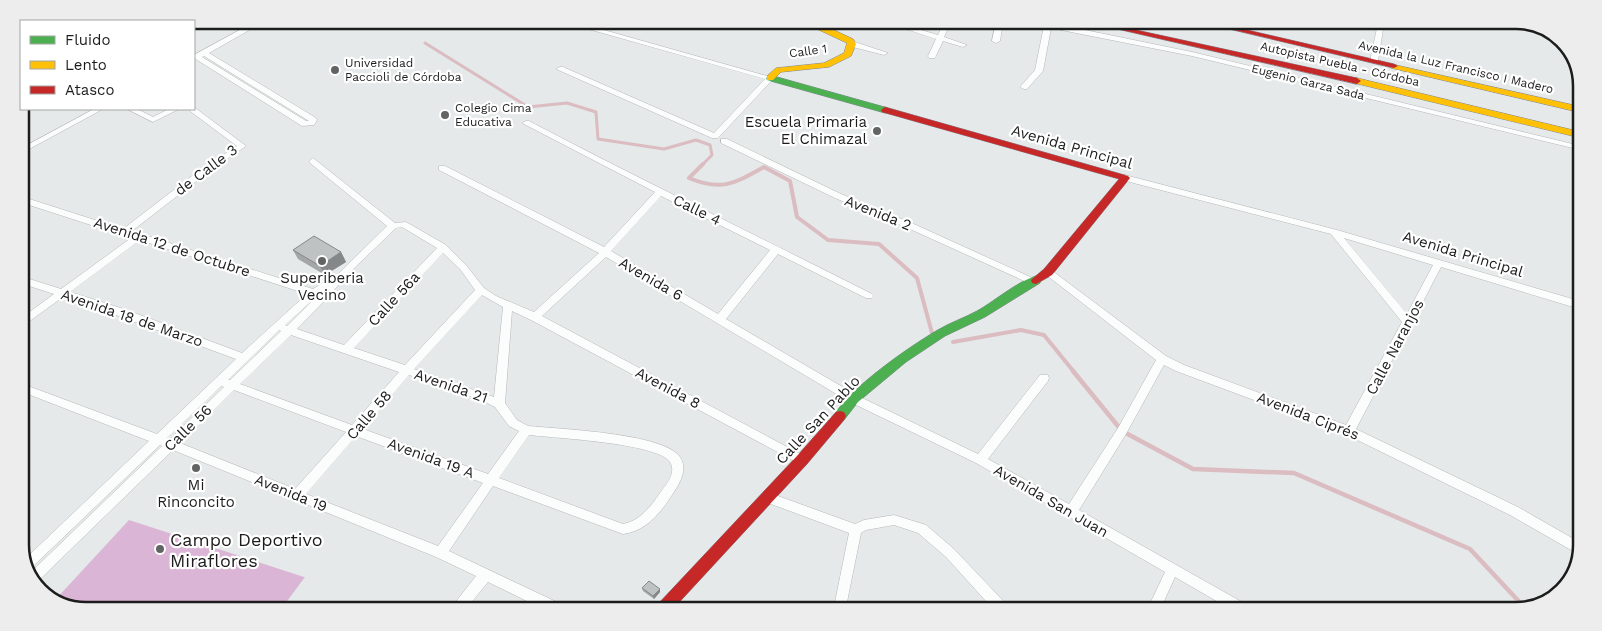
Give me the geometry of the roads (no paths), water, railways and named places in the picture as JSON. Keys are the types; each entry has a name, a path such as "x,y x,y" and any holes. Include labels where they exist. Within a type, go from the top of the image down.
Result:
{"main road":[{"name":"Calle 1","path":"770,78 779,70 826,65 848,54 850,41 825,29"},
{"name":"Autopista Puebla - Córdoba","path":"1123,29 1340,77 1573,133"},
{"path":"1174,29 1193,33"},
{"name":"Avenida la Luz Francisco I Madero","path":"1234,29 1573,108"},
{"name":"Autopista Puebla - Córdoba","path":"1250,45 1573,120"},
{"name":"Avenida Principal","path":"770,78 1125,178"},
{"name":"Calle San Pablo","path":"670,602 802,460 854,399 902,359 941,333 981,314 1048,272 1125,178"}],"street":[{"path":"198,56 249,29"},
{"name":"Avenida Principal","path":"592,29 770,78"},
{"path":"914,29 964,45"},
{"path":"932,56 944,29"},
{"path":"996,41 999,29"},
{"path":"1024,87 1039,71 1047,29"},
{"name":"Eugenio Garza Sada","path":"1063,29 1192,54 1573,146"},
{"path":"1374,62 1380,29"},
{"path":"850,41 884,53"},
{"path":"198,56 313,120 311,123 305,124 198,56"},
{"name":"Calle 1","path":"560,69 715,136 770,78"},
{"path":"83,110 89,114"},
{"path":"29,147 97,110"},
{"path":"133,110 153,120 173,110"},
{"name":"de Calle 3","path":"125,232 204,171 242,146 194,110"},
{"name":"Calle 4","path":"526,123 869,296"},
{"name":"Avenida 2","path":"724,141 838,196 913,226 1034,282"},
{"path":"314,161 393,226 403,224 442,247 463,267 481,290"},
{"name":"Avenida 6","path":"442,168 605,252 854,399"},
{"name":"Avenida Principal","path":"1125,178 1334,232 1573,303"},
{"path":"535,317 605,252 660,192"},
{"name":"Avenida 12 de Octubre","path":"29,202 320,294"},
{"name":"Calle 56","path":"31,561 244,358 282,328 343,274 393,226"},
{"path":"1334,232 1409,323"},
{"path":"29,317 138,237"},
{"name":"Calle 56a","path":"346,350 442,247"},
{"path":"720,319 777,248"},
{"name":"Calle Naranjos","path":"1349,431 1409,323 1439,263"},
{"name":"Avenida Ciprés","path":"1048,272 1162,360 1349,431 1514,511 1573,546"},
{"name":"Avenida 18 de Marzo","path":"29,282 244,358"},
{"name":"Avenida 8","path":"481,290 802,460"},
{"name":"Calle 58","path":"297,496 406,371 481,290"},
{"path":"500,404 508,305"},
{"name":"Calle 56","path":"37,575 232,385 282,328"},
{"name":"Avenida 21","path":"282,328 485,397 500,404 513,423 526,430"},
{"path":"1071,512 1122,431 1162,360"},
{"path":"980,460 1044,378"},
{"name":"Avenida 19 A","path":"220,381 623,530 630,530 642,524 676,479 678,470 675,459 663,450 631,441 526,430"},
{"name":"Avenida 19","path":"29,390 440,553 544,602"},
{"name":"Avenida San Juan","path":"854,399 980,460 1230,602"},
{"path":"440,553 526,430"},
{"path":"767,497 856,530"},
{"path":"841,602 856,530 864,525 894,520 922,529 950,553 996,602"},
{"path":"1158,602 1172,569"},
{"path":"464,602 486,574"}],"waterway":[{"path":"425,43 528,107 567,103 596,112 598,139 664,149 696,140 710,145 712,155 689,178 711,184 728,184 764,167 790,181 797,217 828,240 879,244 917,278 932,333"},
{"path":"953,342 1021,330 1044,335 1074,372"},
{"path":"1073,371 1122,431 1193,469 1294,473 1470,549 1519,602"}],"place":[{"name":"Universidad Paccioli de Córdoba","path":"335,70"},
{"name":"Colegio Cima Educativa","path":"445,115"},
{"name":"Escuela Primaria El Chimazal","path":"877,131"},
{"name":"Superiberia Vecino","path":"322,261"},
{"name":"Mi Rinconcito","path":"196,468"},
{"name":"Campo Deportivo Miraflores","path":"160,549"}]}
